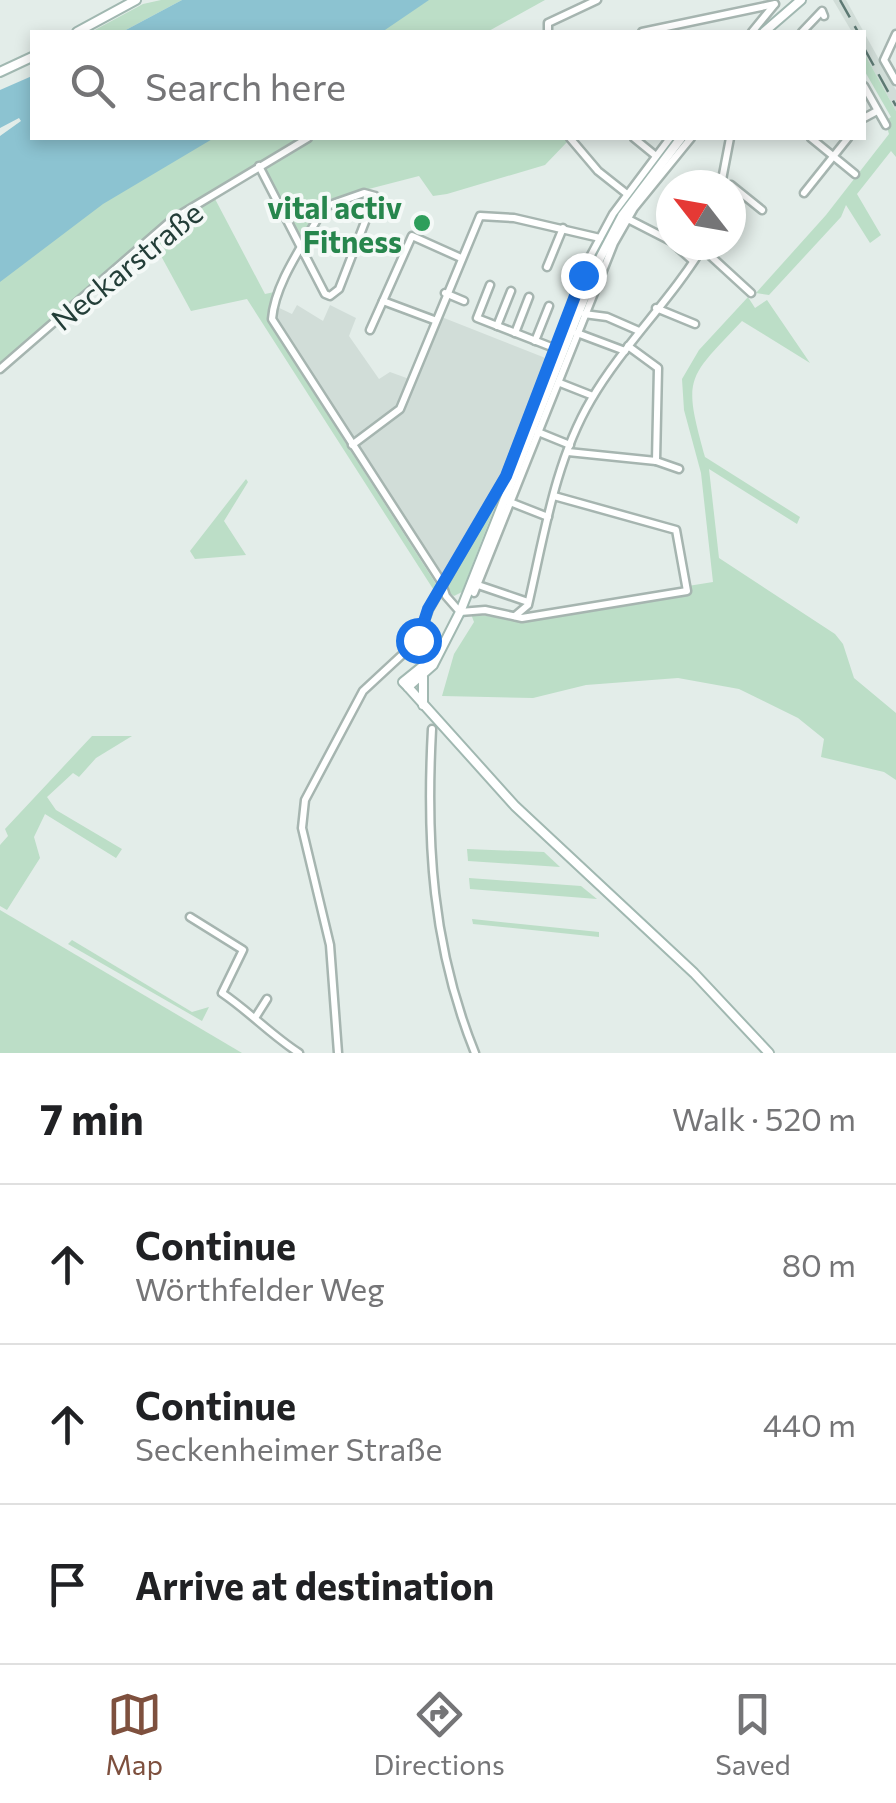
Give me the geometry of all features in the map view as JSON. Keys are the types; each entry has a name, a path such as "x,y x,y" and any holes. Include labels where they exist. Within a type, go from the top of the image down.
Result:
{"main road":[{"path":"82,30 136,0"},
{"path":"766,30 801,0"},
{"path":"774,2 783,14"},
{"path":"0,72 30,58"},
{"path":"406,685 423,677 462,607 600,258 634,199 678,140"},
{"path":"406,685 440,651"},
{"path":"423,677 423,706"},
{"path":"406,685 515,806 694,973 769,1053"}],"street":[{"path":"548,30 548,23 597,0"},
{"path":"679,28 774,2"},
{"path":"753,30 774,2"},
{"path":"804,30 822,14"},
{"path":"896,34 884,60 896,81"},
{"path":"866,90 886,125"},
{"path":"866,117 878,111"},
{"name":"Neckarstraße","path":"0,370 173,219 304,140"},
{"path":"572,140 598,171 627,194"},
{"path":"636,140 656,156"},
{"path":"338,1053 330,945 301,815 320,768 357,701 418,640 496,497 600,238 627,194 668,140"},
{"path":"538,616 528,604 476,589 560,383 576,333 628,219 688,140"},
{"path":"724,170 730,140"},
{"path":"813,140 855,174"},
{"path":"804,193 847,140"},
{"path":"259,166 302,247 325,294 335,296 375,196 364,194 328,204 302,247 272,320 444,590 462,607 514,616 538,616 687,591 676,530 554,496"},
{"path":"746,197 762,210"},
{"path":"352,445 395,417 445,293 483,214 600,238"},
{"path":"628,219 656,234"},
{"path":"547,268 563,228"},
{"path":"370,330 412,236 461,258"},
{"path":"717,260 751,293"},
{"path":"514,616 528,604 554,496 569,449 593,396 693,261"},
{"path":"490,285 477,318 554,348"},
{"path":"497,326 510,291"},
{"path":"445,293 464,301"},
{"path":"515,333 529,297"},
{"path":"383,301 434,320"},
{"path":"535,340 549,306"},
{"path":"656,308 696,324"},
{"path":"584,314 607,317 639,331"},
{"path":"576,333 626,348 658,368 656,461"},
{"path":"560,383 593,396"},
{"path":"538,432 569,449 656,461 679,469"},
{"path":"510,502 548,517"},
{"path":"432,728 428,812 432,889 442,953 475,1053"},
{"path":"190,918 243,950 222,993 255,1018 266,1032 300,1053"},
{"path":"255,1018 267,999"}],"shaded area":[{"path":"833,0 846,0 863,30 851,30"},
{"path":"866,36 896,90 896,111 866,57"},
{"path":"273,305 292,314 297,305 323,321 330,305 356,318 349,336 379,379 390,372 412,380 439,316 548,359 507,478 465,560 444,589 438,587 278,337 270,319"}],"green space":[{"path":"182,0 126,30 95,30 143,4"},
{"path":"265,0 545,0 491,30 228,30"},
{"path":"866,57 896,111 896,157 891,151 857,194 881,235 870,243 846,205 841,217 769,295 756,293 826,215 889,134 885,121 891,117 866,73"},
{"path":"82,140 301,140 171,217 0,366 0,199"},
{"path":"311,140 568,141 545,165 447,194 433,196 419,176 324,201 303,240 260,169"},
{"path":"214,197 265,294 279,291 270,318 278,337 438,587 435,592 247,299 191,311 154,243"},
{"path":"748,297 755,308 767,300 810,363 742,321 710,356 694,381 692,394 698,431 705,457 800,517 797,524 709,469 719,558 835,634 843,644 854,678 896,713 896,780 884,772 821,757 824,739 798,718 739,689 678,678 586,685 533,698 442,696 454,654 474,622 471,614 521,620 689,593 688,586 713,582 701,473 684,410 682,379 699,350"},
{"path":"516,451 462,592 454,596 444,589 487,517"},
{"path":"246,479 248,482 224,521 246,555 195,559 190,551"},
{"path":"92,736 132,736 96,758 79,777 73,773 47,797 56,810 122,849 116,858 45,814 34,837 40,858 7,910 0,906 0,845 8,836 5,829"},
{"path":"467,849 544,852 560,867 468,861"},
{"path":"469,878 581,886 597,899 470,889"},
{"path":"0,910 242,1053 0,1053"},
{"path":"472,919 599,932 599,937 473,924"},
{"path":"72,940 192,1012 209,1007 202,1021 68,944"}],"water":[{"path":"182,0 429,0 385,30 126,30"},
{"path":"30,77 30,140 211,140 103,204 0,282 0,136 21,121 19,118 0,128 0,90"}],"railway":[{"path":"840,0 857,30"},
{"path":"866,52 896,106"}],"place":[{"name":"vital activ Fitness","path":"422,223"}],"route":[{"path":"418,640 428,609 462,558 506,476 583,275"}]}
